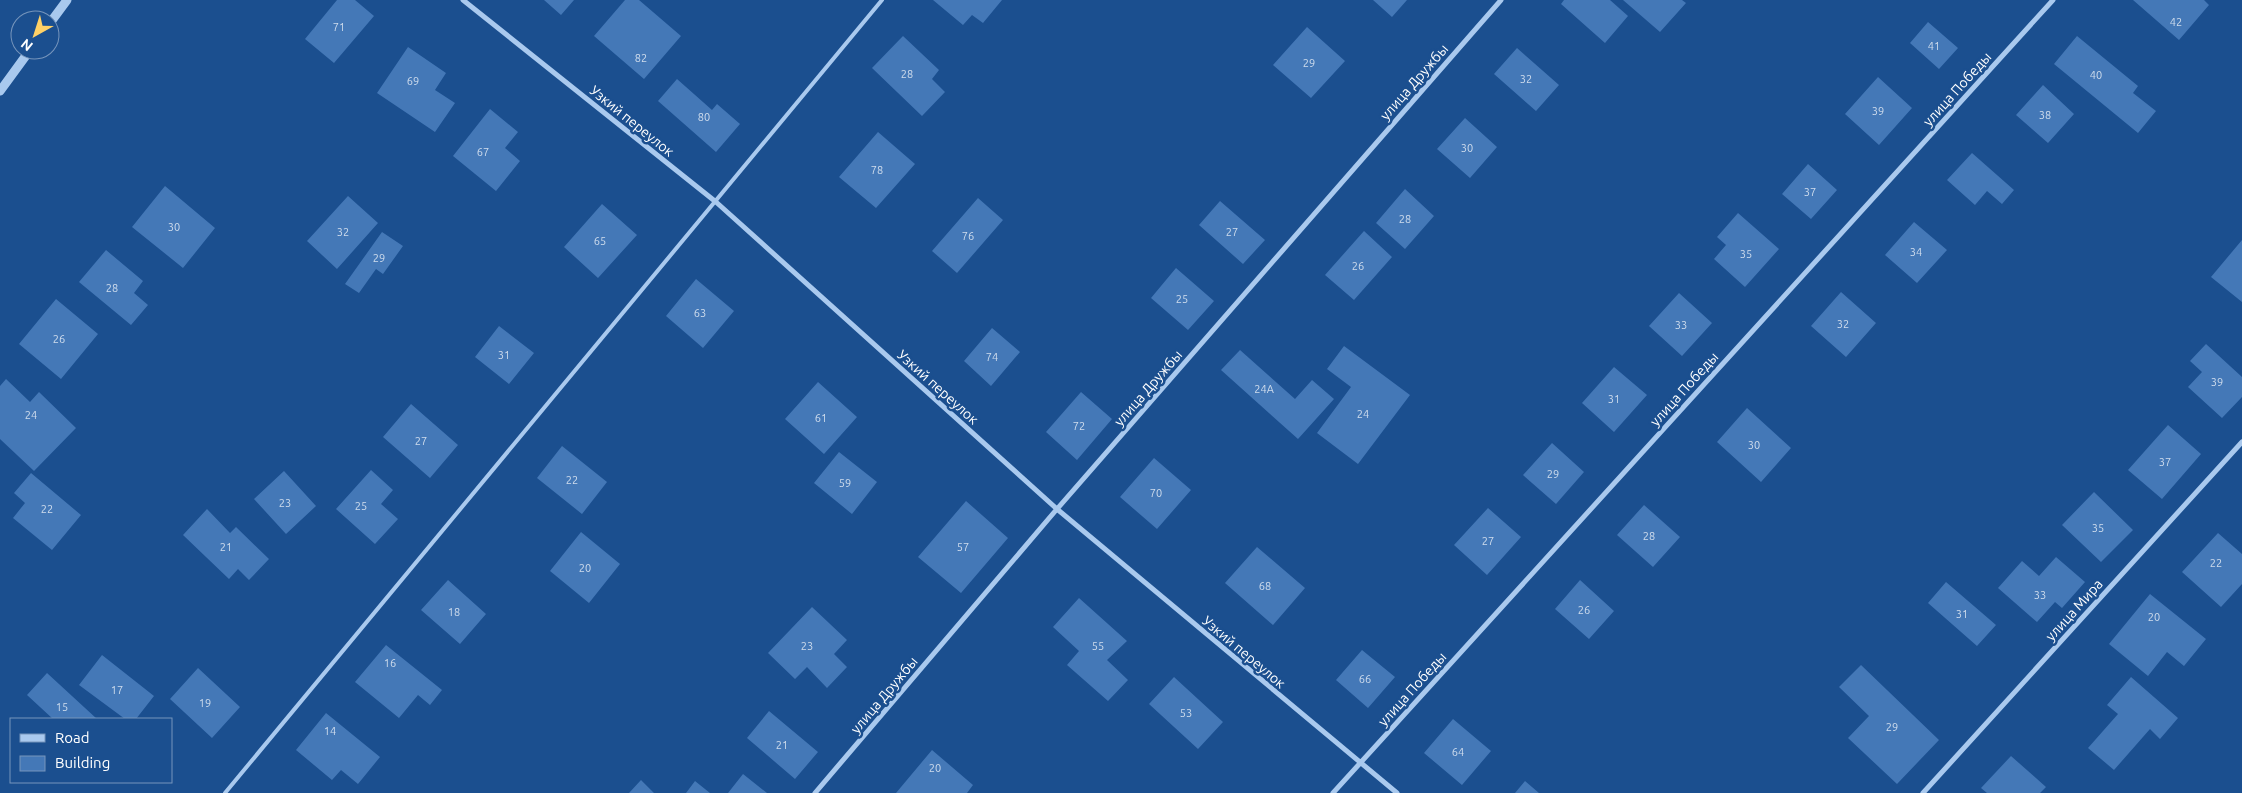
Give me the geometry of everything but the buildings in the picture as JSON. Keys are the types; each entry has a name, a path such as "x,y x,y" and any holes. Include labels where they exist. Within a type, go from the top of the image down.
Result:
{"street":[{"name":"Узкий переулок","path":"463,0 716,202 1056,510 1397,793"},
{"name":"улица Дружбы","path":"815,793 1056,510 1500,0"},
{"name":"улица Победы","path":"1333,793 2053,0"},
{"path":"0,90 22,60"},
{"name":"улица Мира","path":"1923,793 2242,442"}],"lane":[{"path":"225,793 882,0"}]}
